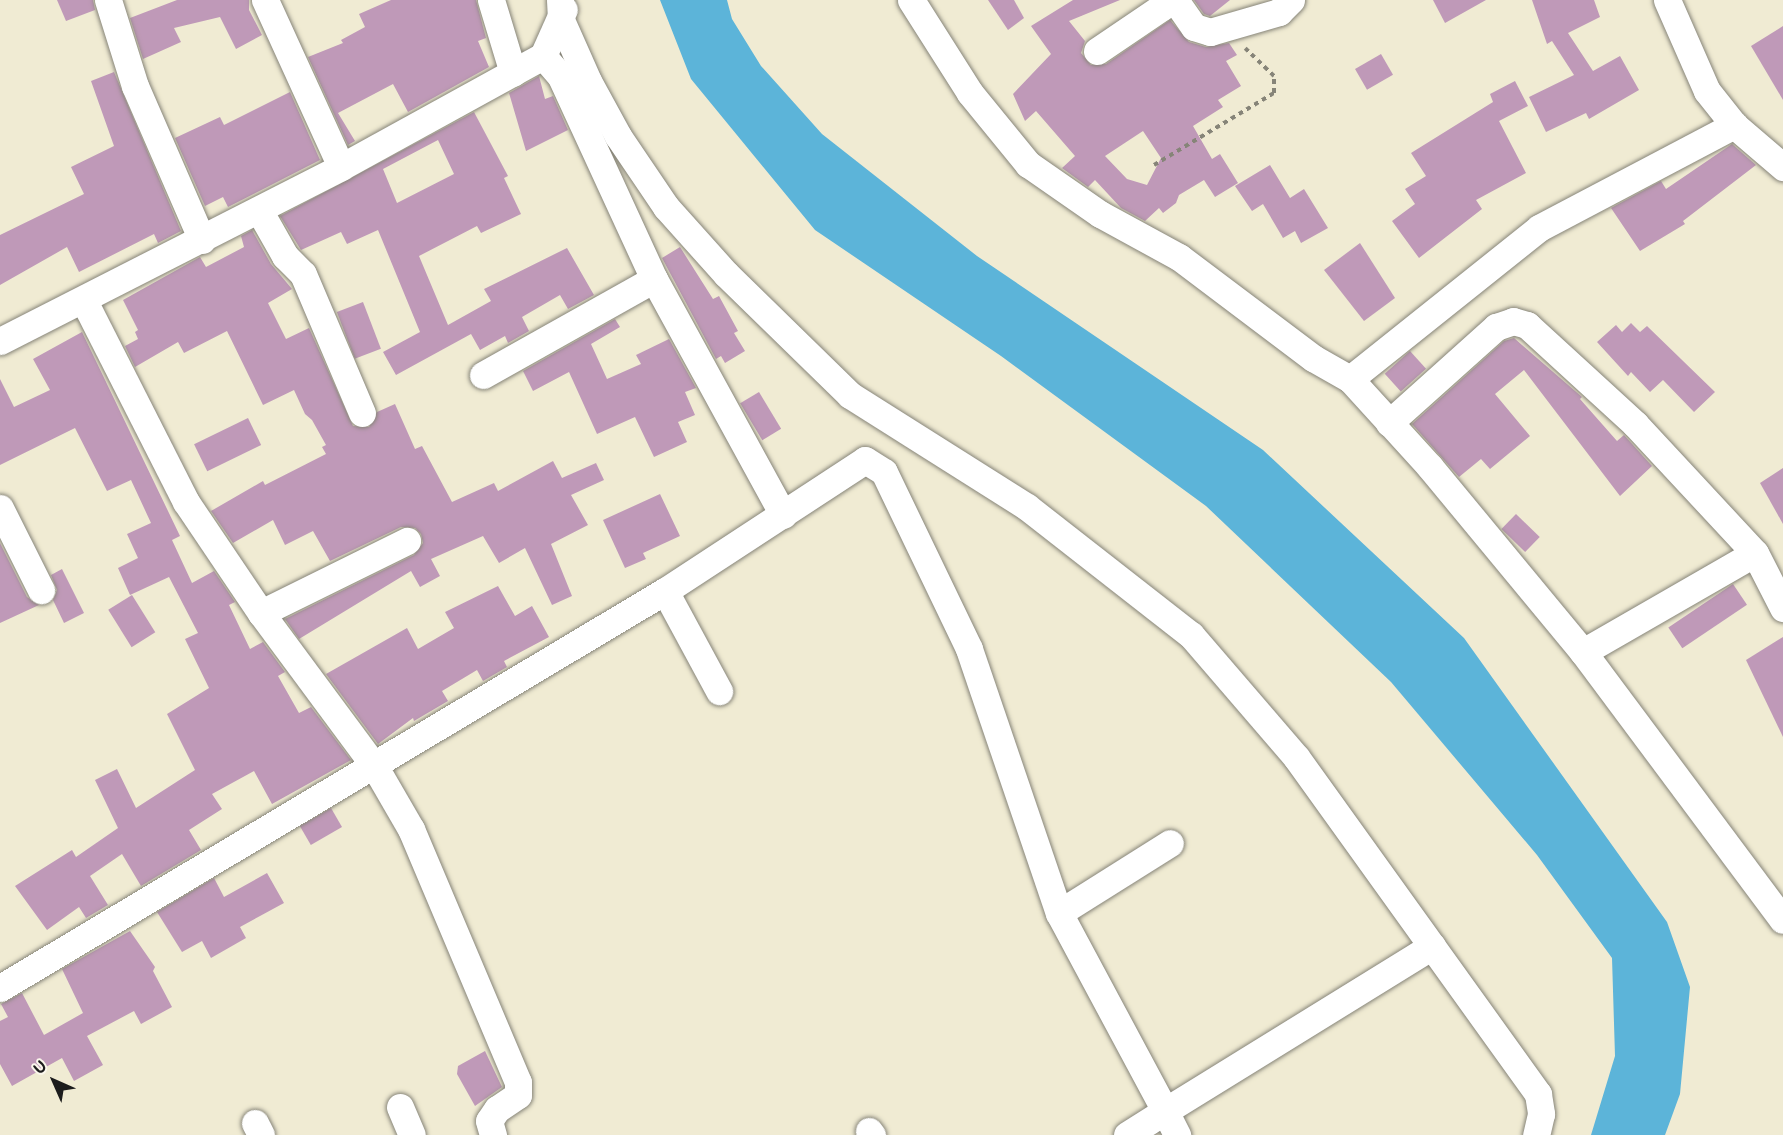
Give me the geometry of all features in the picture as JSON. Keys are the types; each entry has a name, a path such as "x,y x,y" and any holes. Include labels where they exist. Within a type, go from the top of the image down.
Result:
{"street":[{"path":"108,0 135,86 202,240"},
{"path":"265,0 342,167"},
{"path":"491,0 513,73"},
{"path":"912,0 970,93 1028,164 1100,214 1179,257 1313,358 1350,379 1583,652 1783,920"},
{"path":"1097,51 1162,6 1165,0"},
{"path":"1175,0 1203,32 1225,29 1279,12 1291,0"},
{"path":"1667,0 1707,91 1734,125 1783,167"},
{"path":"0,341 84,301 342,167 543,56 562,7"},
{"path":"562,7 588,81 618,136 666,207 726,274 850,395 1027,507 1191,635 1296,757 1538,1094 1541,1114 1536,1135"},
{"path":"543,56 561,77 654,279 783,515"},
{"path":"1350,379 1539,228 1734,125"},
{"path":"259,210 285,256 303,274 362,413"},
{"path":"483,375 654,279"},
{"path":"84,301 186,502 261,613 375,767 411,829 518,1082 518,1095 492,1115 493,1135"},
{"path":"1389,423 1496,327 1513,321 1527,325 1635,424 1755,553 1783,608"},
{"path":"0,988 375,767 665,591 865,460 884,472 969,649 1059,913 1177,1135"},
{"path":"0,508 41,590"},
{"path":"261,613 407,541"},
{"path":"1583,652 1755,553"},
{"path":"665,591 719,691"},
{"path":"1059,913 1170,843"},
{"path":"1127,1135 1432,946"},
{"path":"400,1107 412,1135"}],"path":[{"path":"1154,165 1274,93 1274,76 1225,29"}],"water":[{"path":"660,0 727,0 732,19 761,66 822,134 977,256 1263,450 1464,638 1667,922 1690,987 1680,1094 1665,1135 1591,1135 1615,1056 1612,958 1537,855 1391,682 1206,506 1001,356 815,230 691,79"}],"building":[{"path":"57,0 93,0 95,10 66,21"},
{"path":"177,0 249,0 249,10 262,35 236,49 220,17 174,28 181,42 143,59 130,18"},
{"path":"391,0 476,0 486,38 478,41 489,67 408,112 393,84 338,113 355,141 348,145 308,57 343,43 341,40 365,27 359,14"},
{"path":"988,0 1014,0 1024,18 1008,30"},
{"path":"1073,0 1120,0 1069,21 1085,41 1081,53 1091,65 1106,64 1170,20 1189,42 1206,47 1229,43 1237,55 1226,61 1241,86 1218,100 1223,107 1193,126 1212,159 1220,154 1238,183 1215,197 1204,180 1179,195 1176,203 1163,213 1159,208 1145,221 1121,208 1095,180 1088,187 1062,168 1075,156 1036,111 1025,121 1013,94 1051,54 1031,26","holes":["1143,131 1161,158 1147,185 1127,179 1105,156"]},
{"path":"1194,0 1230,0 1210,16 1204,14"},
{"path":"1433,0 1486,0 1445,23"},
{"path":"1532,0 1594,0 1600,17 1568,33 1593,71 1620,56 1639,90 1589,119 1586,113 1546,132 1529,97 1574,75 1552,41 1547,44"},
{"path":"1783,26 1783,100 1751,46"},
{"path":"1381,54 1393,75 1367,90 1355,69"},
{"path":"114,72 181,231 158,243 154,234 79,272 67,247 0,285 0,235 84,194 71,167 114,146 91,81"},
{"path":"539,76 545,99 553,96 568,130 526,151 509,93"},
{"path":"1515,81 1528,106 1499,121 1526,173 1476,200 1482,209 1419,258 1392,221 1415,204 1405,189 1426,176 1411,153 1493,102 1490,94"},
{"path":"290,92 320,160 228,207 223,197 205,206 175,138 220,117 224,125"},
{"path":"474,112 508,176 504,178 521,214 481,233 477,226 419,256 448,325 491,301 484,289 567,248 594,295 568,309 560,295 522,317 529,331 508,343 505,336 480,350 471,334 396,375 383,352 420,332 378,230 347,244 341,232 301,250 280,216","holes":["438,140 454,174 397,203 383,169"]},
{"path":"1732,144 1756,165 1683,221 1685,224 1640,251 1611,208 1661,181 1666,189"},
{"path":"1270,165 1290,198 1304,189 1328,228 1301,243 1295,231 1283,238 1263,204 1252,211 1235,186"},
{"path":"252,230 271,264 292,289 268,303 286,339 309,328 353,426 369,427 377,412 395,404 415,449 422,446 452,502 494,483 498,491 553,461 562,478 596,463 604,480 571,495 588,525 551,544 572,596 552,605 525,548 499,563 483,536 431,559 440,576 420,587 411,571 299,639 285,619 414,555 423,543 421,534 415,528 401,527 330,561 313,531 285,545 273,520 233,543 211,511 263,481 265,485 326,454 322,447 326,445 312,420 305,414 294,390 263,405 227,331 184,353 178,342 135,367 125,346 138,339 135,332 138,330 123,300 200,257 206,267 244,247 241,236"},
{"path":"1360,243 1395,298 1364,321 1324,270"},
{"path":"680,247 713,299 719,296 738,331 734,333 745,351 725,363 721,356 716,359 662,258"},
{"path":"363,302 381,349 355,359 337,312"},
{"path":"615,319 620,327 591,344 607,379 641,364 636,355 669,339 696,388 685,392 695,415 678,422 687,442 654,457 635,417 597,434 569,372 533,391 523,371"},
{"path":"1631,323 1640,332 1647,326 1715,392 1694,412 1663,380 1650,392 1631,372 1628,376 1597,342 1616,325 1622,332"},
{"path":"82,332 180,536 172,540 192,583 214,571 235,602 229,605 250,649 263,642 285,672 278,676 299,713 311,707 351,760 272,804 254,771 212,794 222,809 189,830 201,850 141,886 122,854 90,876 108,905 86,918 79,907 47,930 15,886 72,850 76,857 118,828 95,780 117,769 136,808 195,770 167,714 209,688 185,639 198,633 169,577 130,595 118,568 138,558 127,534 151,523 131,480 107,491 75,428 0,465 0,379 14,407 50,390 33,359"},
{"path":"1514,338 1582,397 1580,399 1617,441 1624,435 1652,466 1620,496 1524,370 1495,394 1530,436 1490,469 1481,459 1459,477 1412,424 1504,341"},
{"path":"1410,351 1426,369 1401,392 1385,374"},
{"path":"759,392 781,429 762,440 740,403"},
{"path":"248,418 261,445 207,471 194,444"},
{"path":"1783,468 1783,524 1760,483"},
{"path":"660,494 680,536 643,553 646,559 625,568 603,520"},
{"path":"1516,514 1540,537 1525,552 1501,529"},
{"path":"0,543 27,597 39,605 0,623"},
{"path":"62,569 84,613 64,623 53,600 57,590 51,575"},
{"path":"1733,584 1747,605 1682,648 1668,628"},
{"path":"498,586 515,616 532,606 549,637 504,661 507,667 483,681 477,670 442,691 448,701 414,721 413,718 378,744 326,674 407,628 418,649 454,628 445,612"},
{"path":"132,595 155,632 132,647 108,610"},
{"path":"1783,637 1783,737 1746,660"},
{"path":"331,808 342,827 311,845 300,826"},
{"path":"267,873 284,903 240,927 246,938 211,958 202,941 182,952 157,912 214,878 224,897"},
{"path":"130,931 155,967 153,971 172,1007 141,1024 134,1011 87,1036 103,1065 74,1081 62,1058 12,1086 0,1064 0,1021 8,1017 1,1004 22,993 44,1035 83,1013 62,969"},
{"path":"485,1051 502,1087 475,1106 457,1074 458,1066"}]}
